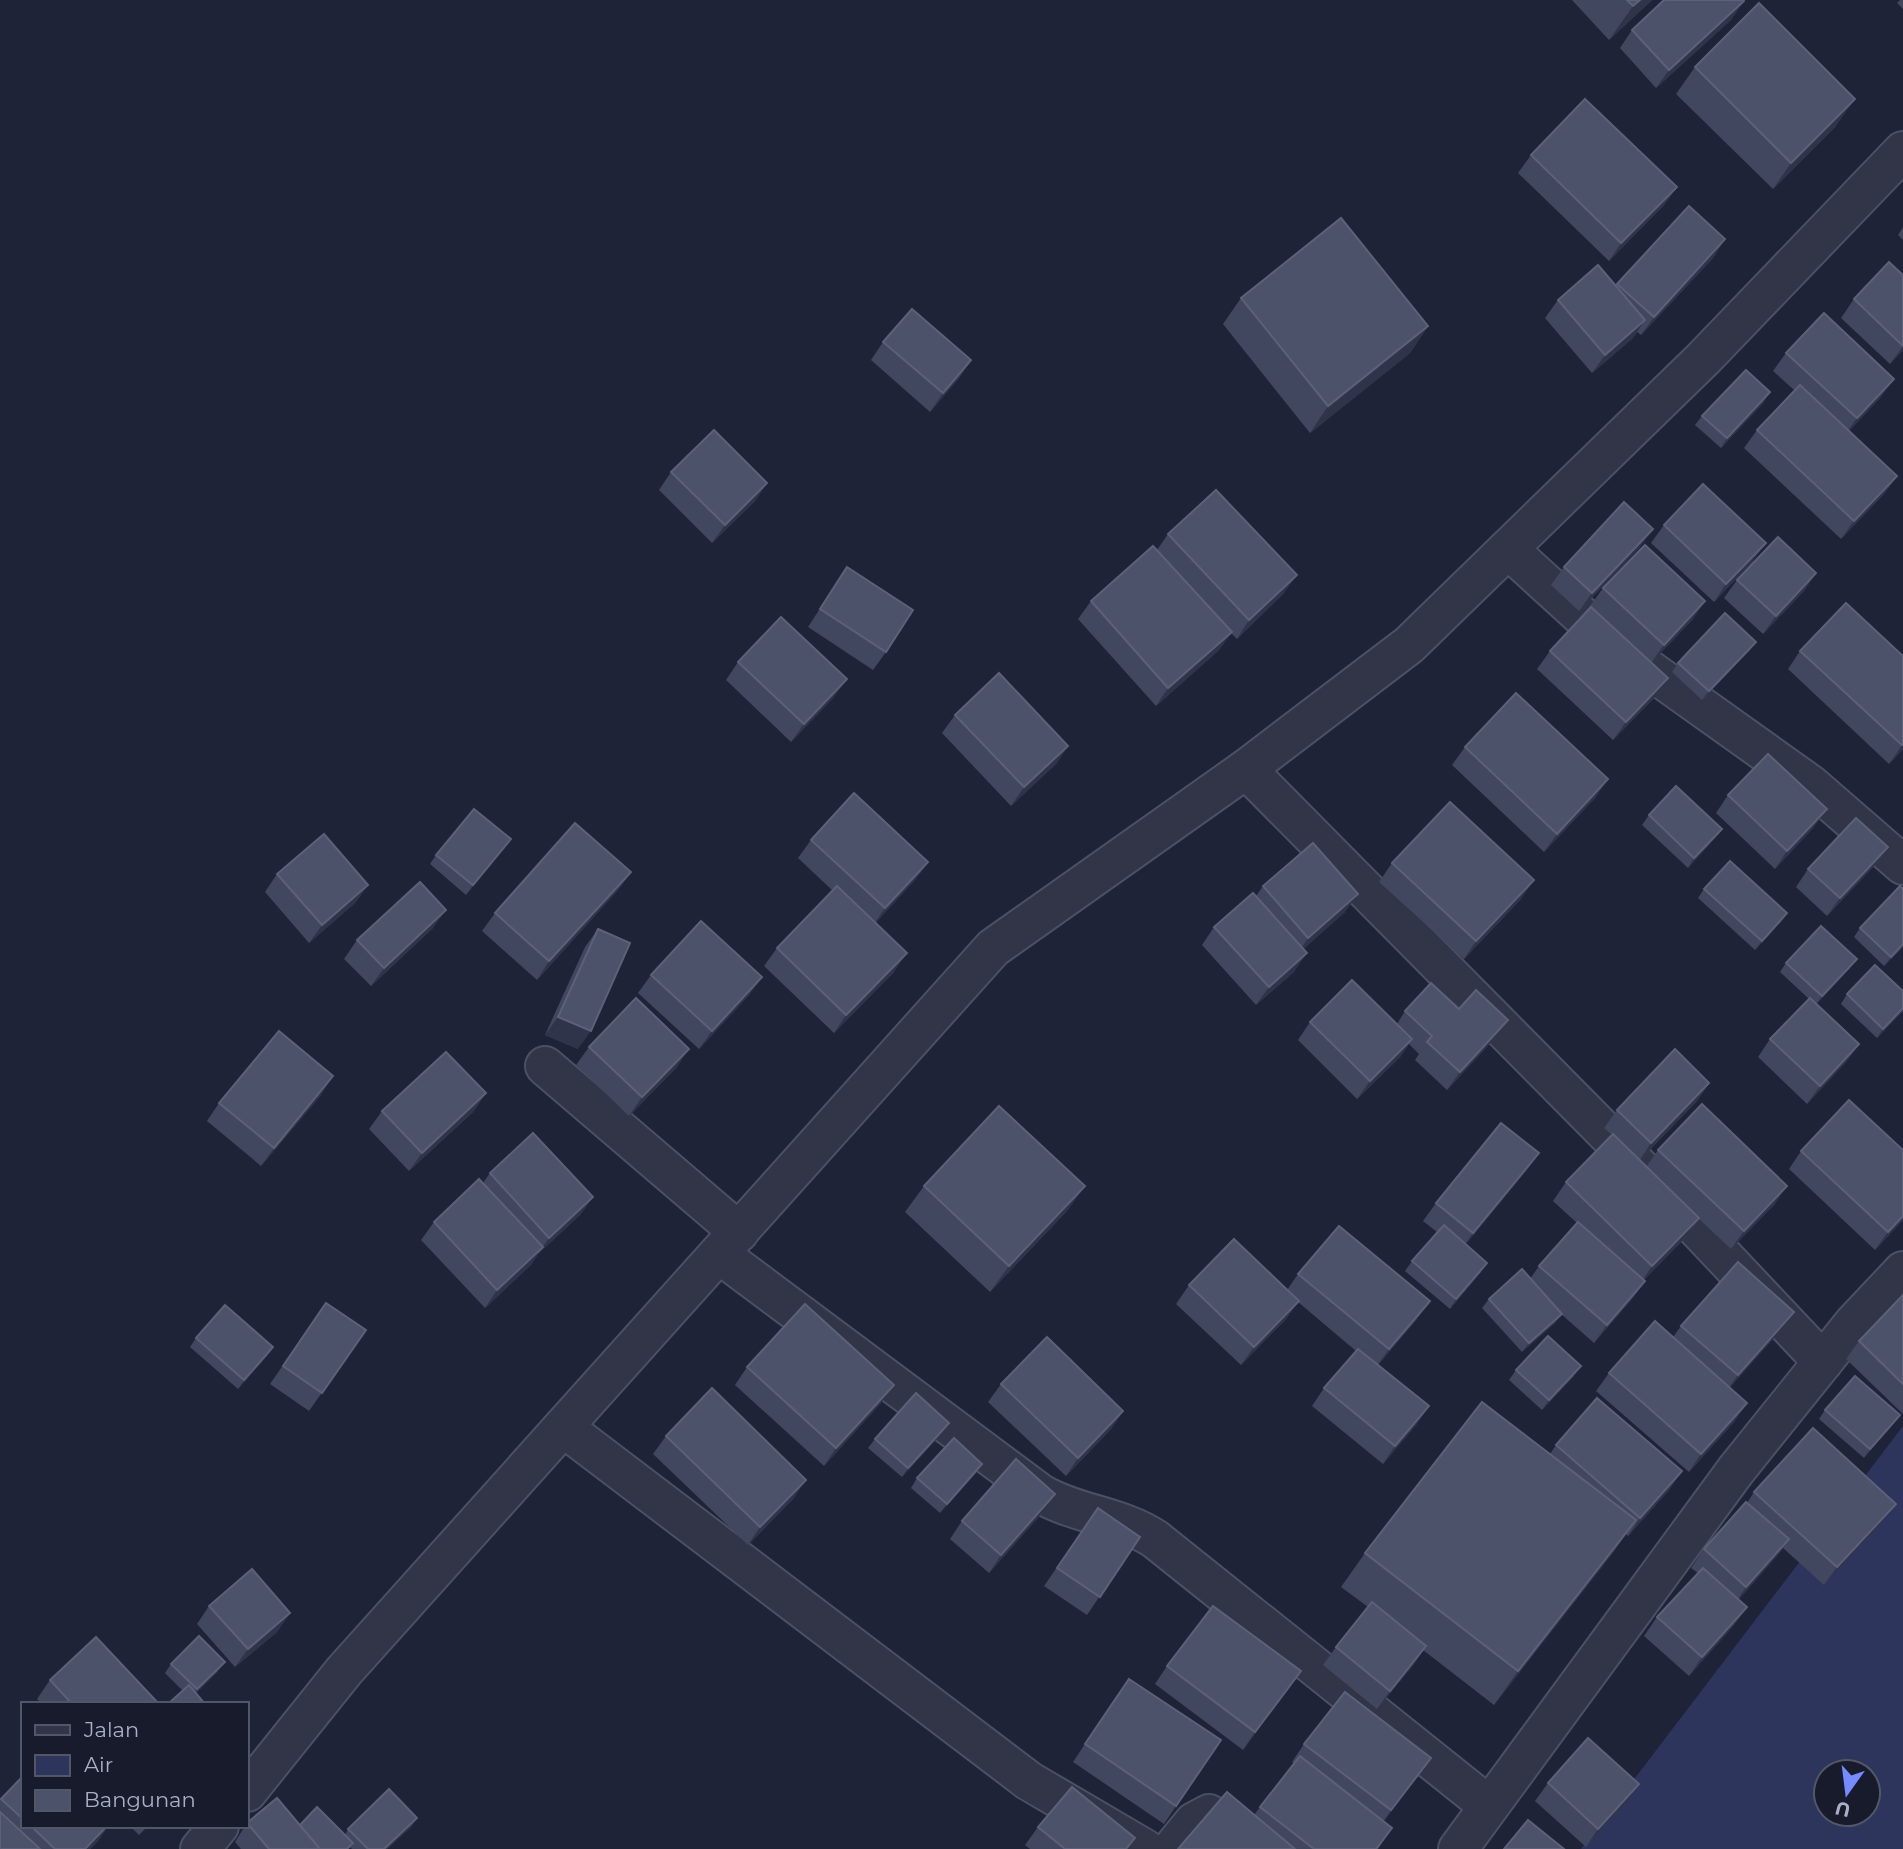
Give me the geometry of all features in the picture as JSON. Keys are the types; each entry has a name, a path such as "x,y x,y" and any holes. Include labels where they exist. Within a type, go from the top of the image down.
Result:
{"street":[{"path":"248,1791 344,1671 993,948 1246,769 1409,645 1703,359 1903,151"},
{"path":"1508,549 1609,641 1811,785 1903,865"},
{"path":"1246,769 1623,1151 1824,1362"},
{"path":"545,1066 729,1243 1041,1494 1074,1510 1135,1526 1156,1539 1489,1806"},
{"path":"1458,1849 1736,1470 1854,1323 1903,1271"},
{"path":"563,1427 1029,1781 1145,1849"},
{"path":"1172,1849 1201,1815 1209,1814 1261,1849"},
{"path":"200,1849 217,1828"}],"water":[{"path":"1903,1426 1903,1849 1581,1849"}],"building":[{"path":"1627,0 1640,0 1633,6"},
{"path":"1664,0 1744,1 1669,70 1632,30"},
{"path":"1759,3 1855,99 1791,163 1695,67"},
{"path":"1585,99 1677,187 1621,243 1531,155"},
{"path":"1689,206 1725,239 1654,317 1617,284"},
{"path":"1341,218 1428,326 1328,406 1241,298"},
{"path":"1889,262 1903,275 1903,346 1854,299"},
{"path":"1598,265 1645,320 1605,355 1558,300"},
{"path":"912,309 971,360 943,393 883,342"},
{"path":"1824,313 1894,379 1857,418 1786,353"},
{"path":"1746,370 1770,392 1727,438 1702,416"},
{"path":"1800,385 1897,476 1854,521 1757,430"},
{"path":"714,430 767,483 725,525 671,472"},
{"path":"1703,484 1766,543 1726,584 1664,525"},
{"path":"1216,490 1297,575 1249,620 1168,534"},
{"path":"1624,502 1653,529 1592,593 1564,567"},
{"path":"1778,537 1816,573 1776,616 1737,580"},
{"path":"1645,545 1705,601 1664,645 1603,588"},
{"path":"1153,546 1232,632 1168,688 1091,601"},
{"path":"847,567 913,610 886,652 820,609"},
{"path":"1846,603 1903,656 1902,745 1800,651"},
{"path":"1591,607 1668,678 1626,722 1550,651"},
{"path":"1725,613 1756,642 1709,691 1678,663"},
{"path":"781,617 847,679 804,724 738,662"},
{"path":"999,673 1068,746 1024,787 955,715"},
{"path":"1516,693 1608,779 1557,834 1465,747"},
{"path":"1768,754 1827,809 1787,851 1728,795"},
{"path":"1676,786 1722,829 1694,858 1649,815"},
{"path":"854,793 928,862 885,908 811,840"},
{"path":"1450,802 1534,880 1476,941 1392,863"},
{"path":"474,809 511,839 473,885 436,855"},
{"path":"1856,818 1888,847 1840,898 1808,869"},
{"path":"575,823 631,872 549,961 495,913"},
{"path":"324,834 368,885 322,925 277,874"},
{"path":"1313,843 1358,894 1308,938 1263,886"},
{"path":"1730,861 1787,913 1762,941 1704,889"},
{"path":"420,882 446,910 384,968 357,940"},
{"path":"837,886 907,953 846,1015 777,948"},
{"path":"1900,886 1903,889 1903,944 1891,957 1860,928"},
{"path":"1253,893 1307,953 1269,987 1214,927"},
{"path":"701,921 762,977 712,1031 651,975"},
{"path":"1821,926 1857,959 1822,996 1786,963"},
{"path":"598,929 630,943 591,1031 558,1017"},
{"path":"1875,965 1903,991 1903,1008 1883,1029 1847,994"},
{"path":"1352,980 1412,1039 1370,1081 1310,1022"},
{"path":"1431,983 1459,1009 1476,990 1508,1020 1460,1072 1427,1042 1432,1036 1405,1011"},
{"path":"636,998 689,1049 642,1097 589,1047"},
{"path":"1810,998 1859,1044 1820,1086 1770,1039"},
{"path":"279,1031 333,1076 274,1148 219,1103"},
{"path":"1675,1049 1709,1083 1651,1143 1617,1110"},
{"path":"446,1052 486,1093 422,1153 382,1111"},
{"path":"1849,1100 1903,1150 1903,1216 1888,1232 1801,1151"},
{"path":"1702,1104 1787,1186 1744,1231 1658,1150"},
{"path":"999,1106 1085,1186 1009,1266 924,1186"},
{"path":"1501,1123 1539,1153 1473,1233 1436,1203"},
{"path":"533,1133 593,1197 549,1238 490,1173"},
{"path":"1613,1134 1699,1218 1652,1266 1566,1182"},
{"path":"479,1179 543,1247 497,1290 434,1222"},
{"path":"1578,1222 1645,1281 1607,1325 1539,1266"},
{"path":"1444,1225 1487,1263 1456,1299 1412,1261"},
{"path":"1339,1226 1430,1301 1389,1349 1298,1274"},
{"path":"1234,1239 1299,1301 1254,1347 1189,1285"},
{"path":"1738,1262 1794,1312 1738,1375 1681,1326"},
{"path":"1522,1269 1562,1314 1529,1343 1489,1299"},
{"path":"1903,1295 1903,1384 1859,1341"},
{"path":"326,1303 366,1330 322,1393 283,1366"},
{"path":"805,1304 894,1385 836,1448 747,1367"},
{"path":"225,1305 273,1347 244,1380 196,1338"},
{"path":"1655,1321 1747,1403 1701,1454 1609,1373"},
{"path":"1548,1336 1581,1366 1549,1400 1516,1370"},
{"path":"1047,1337 1123,1411 1078,1458 1001,1384"},
{"path":"1358,1349 1429,1406 1395,1446 1324,1388"},
{"path":"1855,1376 1900,1415 1870,1449 1825,1410"},
{"path":"712,1388 806,1480 760,1527 666,1436"},
{"path":"916,1393 949,1423 908,1468 875,1439"},
{"path":"1597,1398 1682,1471 1640,1518 1556,1445"},
{"path":"1482,1402 1636,1520 1518,1671 1365,1553"},
{"path":"1813,1428 1896,1504 1837,1567 1754,1492"},
{"path":"954,1438 982,1464 947,1504 917,1478"},
{"path":"1016,1459 1055,1494 1001,1555 962,1521"},
{"path":"1746,1502 1789,1539 1746,1587 1704,1549"},
{"path":"1098,1508 1140,1537 1100,1597 1057,1568"},
{"path":"1703,1568 1747,1607 1702,1657 1657,1617"},
{"path":"252,1569 290,1613 248,1649 209,1606"},
{"path":"1372,1602 1426,1646 1390,1691 1336,1647"},
{"path":"1213,1606 1301,1671 1255,1732 1167,1666"},
{"path":"199,1636 225,1662 197,1689 171,1664"},
{"path":"96,1637 157,1702 70,1702 50,1680"},
{"path":"1129,1679 1221,1740 1176,1806 1085,1744"},
{"path":"189,1685 203,1702 170,1702"},
{"path":"1345,1692 1431,1758 1391,1810 1304,1744"},
{"path":"1588,1738 1639,1784 1598,1829 1548,1783"},
{"path":"1300,1756 1392,1828 1376,1849 1314,1849 1260,1807"},
{"path":"21,1778 21,1817 1,1799"},
{"path":"1072,1787 1135,1838 1126,1849 1065,1849 1038,1827"},
{"path":"389,1789 417,1818 384,1849 368,1849 348,1829"},
{"path":"1227,1792 1295,1849 1178,1849"},
{"path":"277,1798 320,1849 269,1849 248,1822"},
{"path":"317,1807 353,1843 347,1849 320,1849 300,1825"},
{"path":"0,1812 40,1849 0,1849"},
{"path":"1528,1820 1564,1849 1504,1849"},
{"path":"33,1828 105,1828 85,1849 55,1849"}]}
